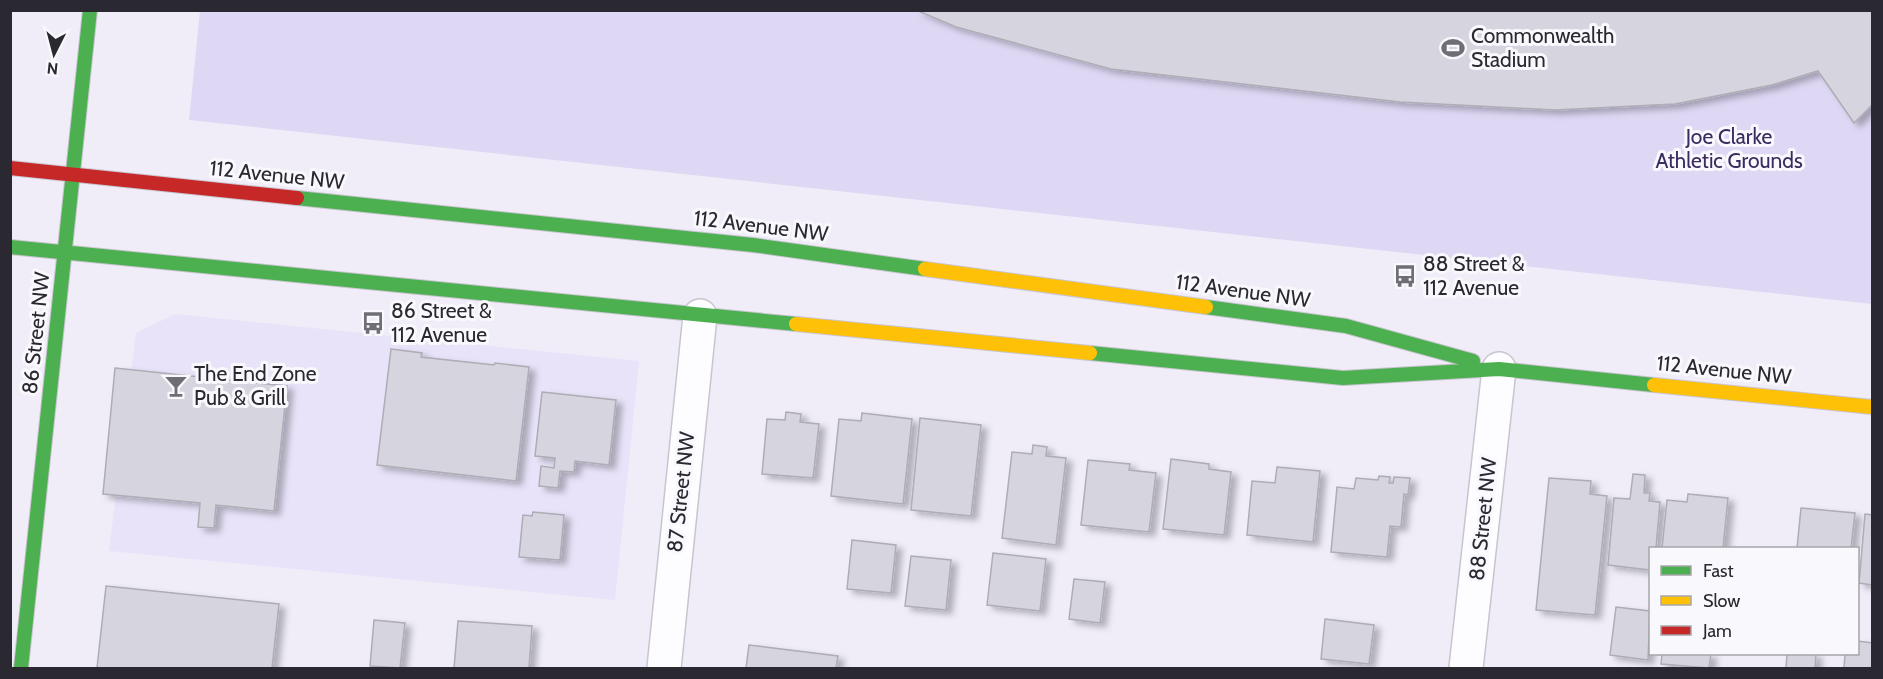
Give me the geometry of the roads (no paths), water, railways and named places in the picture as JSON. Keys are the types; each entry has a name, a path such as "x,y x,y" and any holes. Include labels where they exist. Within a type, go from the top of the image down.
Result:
{"main road":[{"name":"86 Street NW","path":"21,669 90,10"},
{"name":"112 Avenue NW","path":"10,168 764,246 1346,326 1499,369"},
{"name":"112 Avenue NW","path":"10,247 1343,378 1499,369 1872,406"}],"street":[{"name":"87 Street NW","path":"664,669 700,316"},
{"name":"88 Street NW","path":"1466,669 1499,369"}],"place":[{"name":"Commonwealth Stadium","path":"1453,48"},
{"name":"88 Street & 112 Avenue","path":"1405,276"},
{"name":"86 Street & 112 Avenue","path":"373,323"},
{"name":"The End Zone Pub & Grill","path":"176,386"}],"park label":[{"name":"Joe Clarke Athletic Grounds","path":"1729,149"}]}
